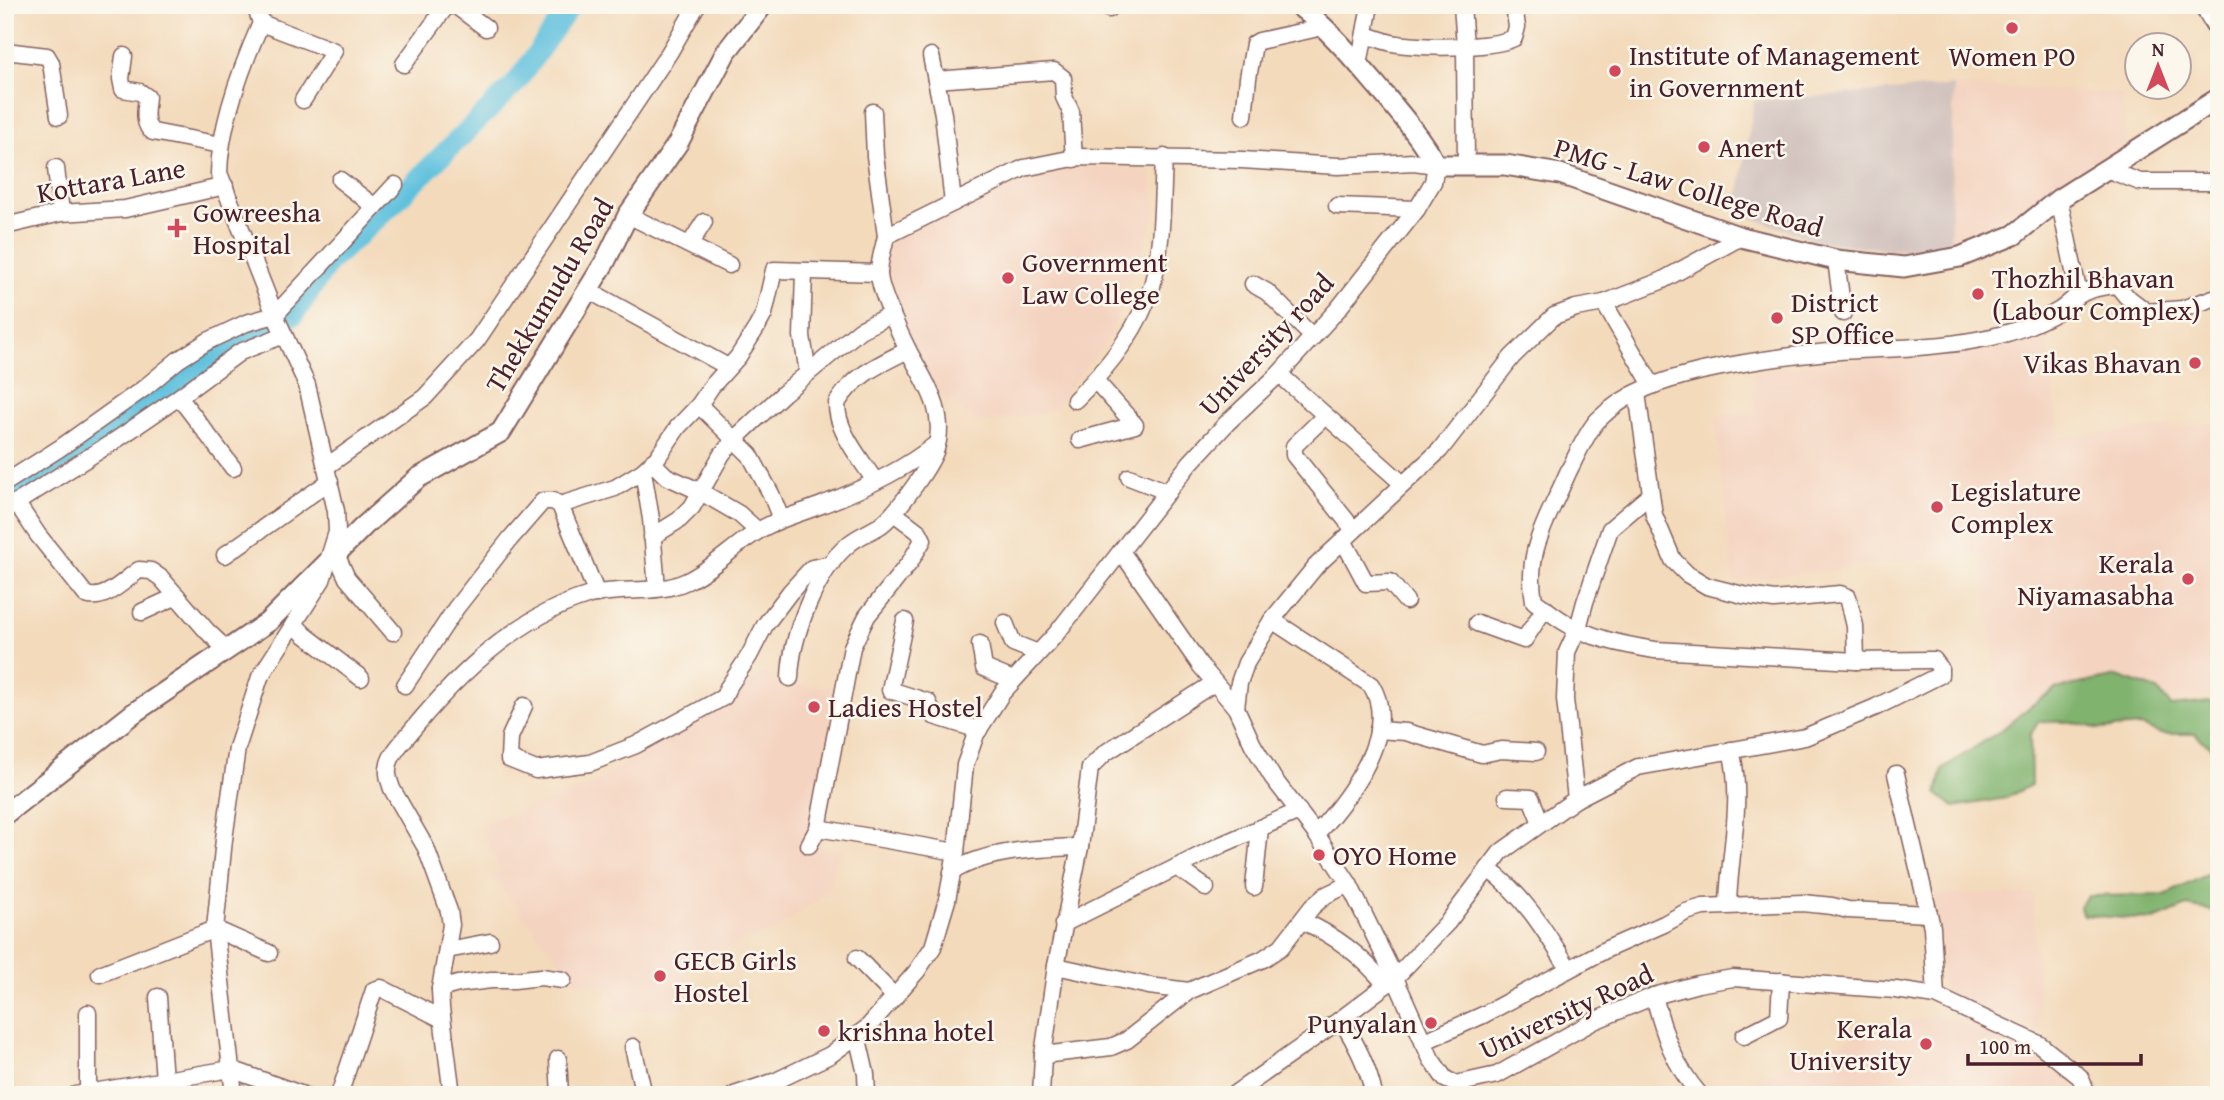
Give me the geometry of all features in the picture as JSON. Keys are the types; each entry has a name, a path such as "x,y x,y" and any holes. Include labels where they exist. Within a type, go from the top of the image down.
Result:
{"main road":[{"name":"Thekkumudu Road","path":"5,814 135,712 268,622 364,526 418,478 501,432 605,262 628,215 678,142 726,52 763,5"},
{"path":"1298,5 1359,65 1422,141 1436,165"},
{"path":"2204,5 2219,30"},
{"name":"PMG - Law College Road","path":"1436,165 1505,165 1560,174 1741,237 1836,260 1904,267 1960,257 2014,235 2059,199 2218,100"}],"street":[{"path":"234,1095 215,929 237,748 260,677 321,580 332,559 337,532 336,511 307,385 275,316 219,173 225,127 249,50 261,23 255,5"},
{"path":"404,64 447,5"},
{"path":"455,5 486,28"},
{"path":"225,555 425,397 477,340 669,53 697,5"},
{"path":"1359,65 1370,5"},
{"path":"1462,5 1466,165"},
{"path":"1365,34 1392,43 1465,46 1504,42 1514,38 1517,27 1514,5"},
{"path":"261,23 334,51 303,100"},
{"path":"1244,116 1254,44 1323,27"},
{"path":"5,51 47,56 51,63 59,116"},
{"path":"124,56 121,79 123,89 140,92 147,97 148,129 222,145"},
{"path":"931,56 943,114 953,203"},
{"path":"936,80 1054,71 1063,78 1064,97 1071,112 1073,159"},
{"path":"790,678 794,644 816,587 848,544 882,524 894,513 934,454 940,431 937,410 927,382 892,314 879,274 886,236 875,156 873,112"},
{"path":"886,236 1024,168 1073,159 1164,158 1338,166 1415,162 1436,165"},
{"path":"1075,400 1116,357 1140,315 1152,285 1161,222 1164,158"},
{"name":"University road","path":"734,1095 776,1081 820,1060 857,1035 875,1020 895,997 933,947 947,900 956,852 965,765 979,730 1002,693 1082,602 1168,492 1227,423 1279,374 1338,309 1417,209 1433,182 1436,165"},
{"path":"56,168 61,213"},
{"path":"2106,169 2140,182 2219,182"},
{"path":"340,180 375,206"},
{"path":"5,482 60,448 143,390 178,360 208,341 246,323 275,316 395,185"},
{"name":"Kottara Lane","path":"5,226 61,213 125,209 225,186"},
{"path":"2059,199 2079,295"},
{"path":"1337,206 1417,209"},
{"path":"628,215 729,265"},
{"path":"690,244 704,222"},
{"path":"1236,708 1245,663 1272,620 1316,566 1440,450 1512,357 1554,316 1576,308 1604,303 1661,281 1741,237"},
{"path":"1836,260 1843,313"},
{"path":"560,505 615,488 648,467 678,426 738,357 764,314 774,270 879,274"},
{"path":"803,272 802,336 808,373"},
{"path":"1253,284 1267,292 1313,337"},
{"path":"1233,1095 1391,982 1448,922 1501,852 1576,799 1638,767 1805,737 1876,707 1940,675 1940,668 1934,660 1856,661 1655,650 1629,646 1577,628 1534,601 1532,561 1543,527 1595,423 1613,406 1652,385 1737,363 1975,341 2018,331 2062,309 2079,295 2098,286 2117,285 2126,296 2147,312 2182,309 2219,296"},
{"path":"588,290 728,368"},
{"path":"1604,303 1652,385"},
{"path":"652,537 679,520 692,507 722,454 735,439 860,330 892,314"},
{"path":"227,650 161,578 151,571 139,570 102,596 86,596 38,535 10,506 116,440 240,352 284,335"},
{"path":"875,481 845,432 838,416 837,403 855,380 867,370 908,349"},
{"path":"1279,374 1403,484"},
{"path":"1080,440 1135,425 1095,380"},
{"path":"1637,393 1654,515 1673,560 1687,574 1707,586 1743,596 1774,600 1840,594 1848,597 1855,626 1856,661"},
{"path":"179,397 233,468"},
{"path":"699,405 735,439 756,465 781,519"},
{"path":"1325,416 1294,446 1294,455 1349,535 1366,583 1390,582 1406,601"},
{"path":"452,1095 440,989 451,925 449,911 426,848 388,779 391,756 438,699 498,644 549,611 597,594 657,588 685,582 702,573 758,531 875,481 921,456 937,443"},
{"path":"648,467 701,492 739,514 758,531"},
{"path":"648,467 657,588"},
{"path":"1129,477 1168,492"},
{"path":"1576,799 1565,699 1567,652 1611,529 1650,495"},
{"path":"405,685 456,608 543,501 553,501 560,505 597,594"},
{"path":"809,845 818,828 852,647 867,616 911,562 923,540 919,532 894,513"},
{"name":"University Road","path":"1121,551 1214,683 1236,708 1253,745 1273,778 1349,884 1391,982 1447,1087 1456,1084 1465,1089 1497,1075 1594,1021 1654,996 1733,978 1896,990 1936,996 2039,1044 2080,1077 2088,1095"},
{"path":"332,559 393,632"},
{"path":"524,706 510,737 509,758 536,770 590,763 636,745 724,697 750,656 765,625 790,592 811,568 831,564"},
{"path":"142,612 177,596"},
{"path":"1477,623 1524,640 1545,608"},
{"path":"1272,620 1371,685 1378,697 1378,730 1357,782 1315,834"},
{"path":"905,621 890,690 928,702 934,716 979,730"},
{"path":"1005,623 1013,643 1038,653"},
{"path":"294,624 361,678"},
{"path":"980,644 984,668 1013,680"},
{"path":"1041,1095 1043,1055 1056,967 1080,847 1090,768 1105,753 1214,683"},
{"path":"1378,730 1406,732 1482,754 1501,750 1536,752"},
{"path":"1728,905 1736,802 1736,770 1731,750"},
{"path":"1896,774 1932,928 1936,996"},
{"path":"1507,797 1531,797 1541,823"},
{"path":"1063,924 1177,867 1299,811"},
{"path":"818,828 956,852"},
{"path":"1254,887 1260,828"},
{"path":"952,872 973,861 991,856 1080,847"},
{"path":"1177,867 1206,888"},
{"path":"1488,869 1504,881 1541,924 1569,969"},
{"path":"1043,1055 1111,1046 1127,1040 1189,991 1263,959 1281,947 1312,907 1326,895 1349,884"},
{"path":"1423,1042 1483,1015 1569,969 1686,912 1703,907 1803,903 1848,910 1929,914"},
{"path":"1302,921 1325,931 1391,982"},
{"path":"100,974 215,929 269,953"},
{"path":"447,950 490,942"},
{"path":"857,958 895,997"},
{"path":"1056,967 1149,986 1189,991"},
{"path":"440,989 491,980 541,977 563,980"},
{"path":"1744,1036 1779,1018 1781,981"},
{"path":"339,1095 374,990 382,988 442,1019"},
{"path":"1654,996 1662,1030 1674,1059 1700,1095"},
{"path":"158,997 164,1080"},
{"path":"88,1013 81,1094 119,1091 164,1080 231,1069 303,1095"},
{"path":"1341,1019 1367,1066 1374,1095"},
{"path":"857,1035 866,1074 867,1095"},
{"path":"633,1047 644,1095"},
{"path":"558,1059 561,1095"}],"shaded area":[{"path":"1954,86 2122,93 2127,145 1950,247"},
{"path":"1954,86 1950,247 1895,250 1820,242 1736,212 1754,101"},
{"name":"Government Law College","path":"1074,165 1149,171 1157,209 1110,337 1051,411 978,424 935,389 887,297 880,259 893,238 1023,175"},
{"name":"Legislature Complex","path":"2047,330 2059,437 2219,423 2219,696 2001,724 1982,553 1733,581 1715,416 1753,412 1754,371 2027,341"},
{"path":"763,673 799,685 835,688 812,847 842,848 826,893 775,931 687,962 688,1008 616,1011 610,984 578,983 492,877 500,870 479,825 592,785"},
{"path":"1934,894 2033,894 2040,1031 1944,991"},
{"name":"Kerala University","path":"1932,1015 1983,1026 2037,1057 2073,1082 2077,1095 1691,1095 1750,1082 1868,1031"}],"green space":[{"path":"2117,676 2158,690 2171,706 2219,701 2219,755 2195,734 2160,734 2142,726 2100,729 2071,722 2039,721 2030,735 2031,785 2006,798 1954,807 1937,794 1943,768 2000,731 2055,689"},
{"path":"2219,869 2219,912 2187,906 2154,920 2083,915 2079,906 2088,896 2165,895"}],"waterway":[{"path":"5,496 151,402 189,372 294,315 329,262 516,83 571,5"}],"place":[{"name":"Women PO","path":"2012,28"},
{"name":"Institute of Management in Government","path":"1615,71"},
{"name":"Anert","path":"1704,147"},
{"name":"Gowreesha Hospital","path":"177,228"},
{"name":"Government Law College","path":"1008,278"},
{"name":"Thozhil Bhavan (Labour Complex)","path":"1978,294"},
{"name":"District SP Office","path":"1777,318"},
{"name":"Vikas Bhavan","path":"2195,363"},
{"name":"Legislature Complex","path":"1937,507"},
{"name":"Kerala Niyamasabha","path":"2188,579"},
{"name":"Ladies Hostel","path":"814,707"},
{"name":"OYO Home","path":"1319,855"},
{"name":"GECB Girls Hostel","path":"660,976"},
{"name":"Punyalan","path":"1431,1023"},
{"name":"krishna hotel","path":"824,1031"},
{"name":"Kerala University","path":"1926,1044"}]}
